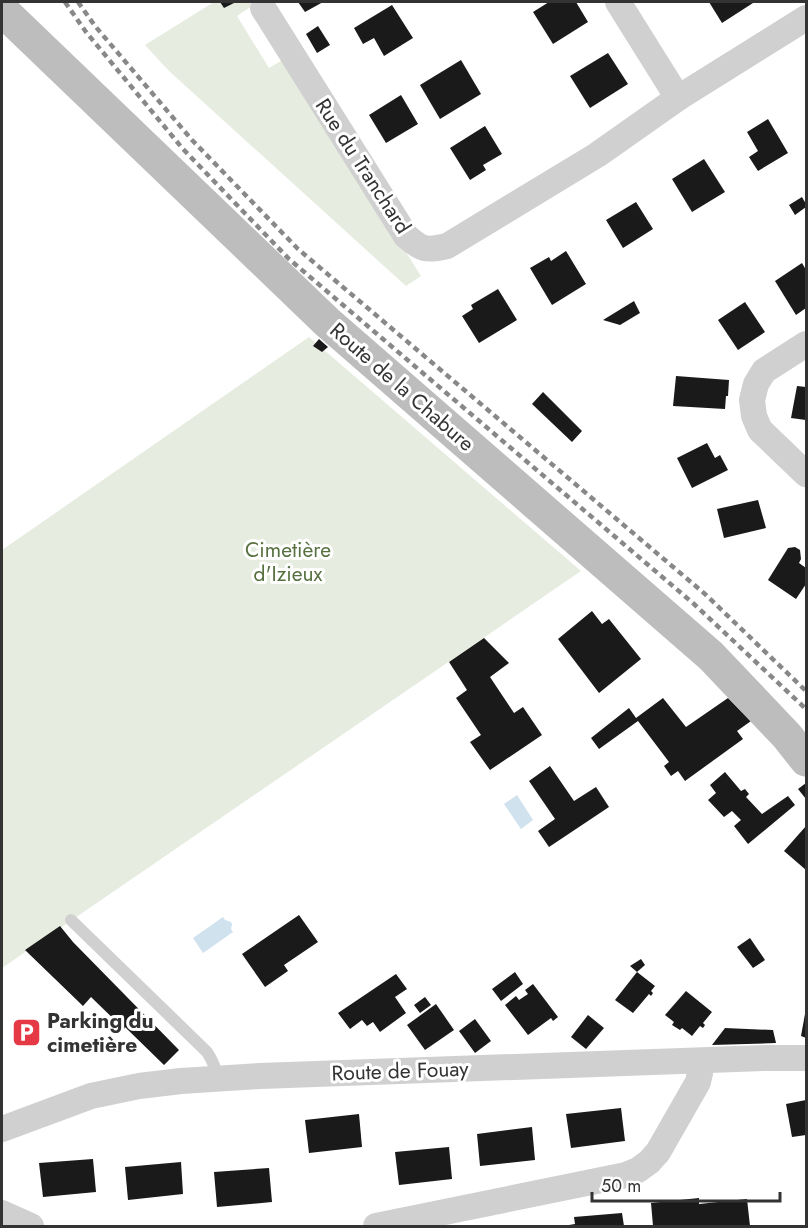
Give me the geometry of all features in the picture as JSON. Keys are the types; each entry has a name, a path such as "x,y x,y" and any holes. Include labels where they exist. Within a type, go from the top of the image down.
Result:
{"main road":[{"name":"Route de la Chabure","path":"2,10 327,322 711,656 807,760"}],"street":[{"path":"618,2 678,98"},
{"name":"Rue du Tranchard","path":"263,8 406,236 417,245 431,250 447,246 597,155 678,98 807,18"},
{"path":"807,344 764,371 756,384 752,400 754,416 760,430 807,474"},
{"name":"Route de Fouay","path":"2,1129 91,1096 138,1086 217,1078 807,1058"},
{"path":"376,1227 638,1170 658,1152 687,1102 698,1082 700,1061"},
{"path":"2,1213 31,1227"}],"lane":[{"path":"71,920 207,1052 213,1060 217,1078"}],"green space":[{"path":"214,2 249,2 252,6 237,16 269,68 284,59 421,276 406,286 169,71 145,45"},
{"name":"Cimetière d'Izieux","path":"309,337 581,571 2,968 2,550"}],"water":[{"path":"517,795 533,820 521,829 504,804"},
{"path":"223,917 231,922 233,932 203,953 193,938"}],"building":[{"path":"220,2 236,2 224,8"},
{"path":"298,2 323,2 305,12"},
{"path":"549,2 576,2 588,22 553,44 533,12"},
{"path":"709,2 752,2 753,3 722,23"},
{"path":"392,5 413,38 384,56 374,38 363,44 354,28"},
{"path":"318,26 330,45 317,53 306,34"},
{"path":"608,53 628,84 590,108 570,76"},
{"path":"461,60 481,94 440,119 420,85"},
{"path":"401,95 418,124 386,143 369,115"},
{"path":"768,119 788,153 758,171 749,157 758,151 747,132"},
{"path":"485,126 502,154 483,165 486,170 470,180 450,148"},
{"path":"704,159 725,192 692,212 672,179"},
{"path":"802,197 806,207 795,215 789,205"},
{"path":"636,202 653,229 623,248 606,220"},
{"path":"566,251 586,284 552,305 530,268 549,257 551,261"},
{"path":"802,263 806,270 806,308 796,315 775,281"},
{"path":"498,289 517,320 479,343 462,316 473,309 471,305"},
{"path":"634,301 640,313 620,325 603,320"},
{"path":"745,302 765,332 738,350 718,320"},
{"path":"319,339 328,347 322,352 313,346"},
{"path":"676,376 729,380 725,409 673,406"},
{"path":"797,386 806,387 806,420 791,418"},
{"path":"543,392 582,431 572,442 532,404"},
{"path":"707,443 715,458 720,455 728,470 692,488 677,458"},
{"path":"758,500 766,528 724,538 717,509"},
{"path":"795,547 800,550 799,563 806,568 806,584 796,599 768,580 788,548"},
{"path":"592,611 602,624 609,619 641,659 599,693 558,639"},
{"path":"484,638 509,663 490,677 514,713 523,707 542,735 490,770 470,742 481,735 456,698 467,690 449,662"},
{"path":"663,698 686,727 728,698 751,721 737,731 743,739 685,781 678,771 671,776 664,766 669,762 638,721 599,749 591,738 629,708 636,718"},
{"path":"550,766 574,801 596,787 609,807 549,847 538,831 555,819 529,781"},
{"path":"725,772 741,791 745,789 749,794 746,797 762,814 788,796 795,805 748,844 734,826 741,820 732,811 724,817 708,800 716,793 710,785"},
{"path":"806,783 806,799 798,789"},
{"path":"806,826 806,870 784,851"},
{"path":"299,915 318,942 284,965 288,971 265,987 242,954"},
{"path":"60,926 179,1050 164,1065 91,997 83,1006 25,950"},
{"path":"750,938 765,960 753,968 737,947"},
{"path":"641,959 645,965 637,972 630,966"},
{"path":"515,972 523,984 501,1001 492,989"},
{"path":"637,972 655,986 651,991 653,993 651,996 649,994 633,1013 615,1000"},
{"path":"396,974 407,989 395,997 406,1013 380,1032 373,1022 367,1026 362,1020 350,1029 338,1013"},
{"path":"533,984 558,1017 553,1021 551,1018 528,1035 505,1005 516,996 519,1000 528,994 525,990"},
{"path":"686,991 712,1012 703,1023 705,1025 703,1028 700,1026 692,1036 682,1028 680,1030 672,1025 674,1022 665,1015"},
{"path":"425,997 431,1005 420,1013 414,1005"},
{"path":"436,1004 454,1030 425,1050 407,1025"},
{"path":"806,1014 806,1038 801,1036"},
{"path":"588,1015 604,1028 586,1049 571,1037"},
{"path":"475,1019 491,1041 475,1053 459,1031"},
{"path":"725,1028 773,1030 776,1043 712,1045"},
{"path":"806,1100 806,1135 792,1137 786,1104"},
{"path":"621,1108 625,1141 571,1148 566,1114"},
{"path":"359,1114 362,1147 309,1153 305,1120"},
{"path":"532,1127 535,1160 480,1166 477,1134"},
{"path":"449,1147 452,1179 399,1185 395,1152"},
{"path":"93,1159 96,1192 43,1197 39,1163"},
{"path":"181,1162 183,1194 128,1200 125,1167"},
{"path":"269,1168 272,1202 217,1207 214,1172"},
{"path":"699,1198 699,1204 747,1199 750,1226 653,1226 651,1203"},
{"path":"622,1213 624,1226 569,1226 575,1224 574,1217"}],"railway":[{"path":"65,2 86,32 183,149 289,259 694,604 806,709"},
{"path":"78,2 95,26 192,140 298,249 705,594 806,691"}],"place":[{"name":"Parking du cimetière","path":"26,1033"}]}
